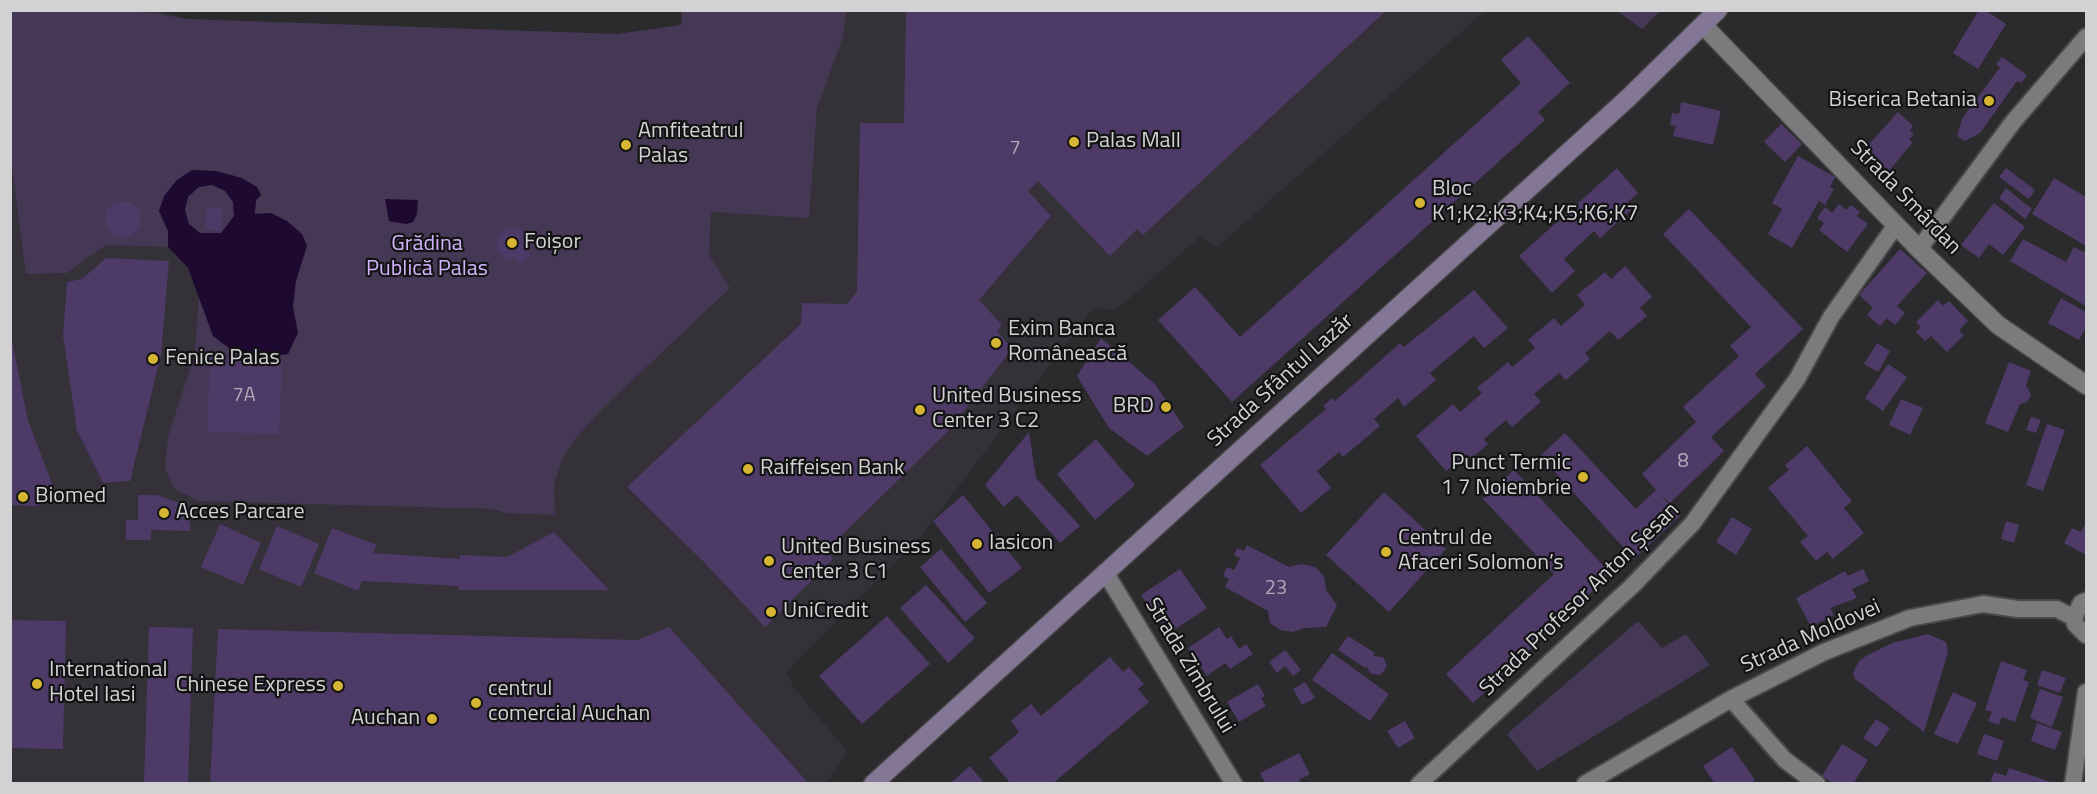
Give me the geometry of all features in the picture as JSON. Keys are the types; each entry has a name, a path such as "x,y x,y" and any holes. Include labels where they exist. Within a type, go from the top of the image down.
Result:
{"main road":[{"name":"Strada Sfântul Lazăr","path":"873,783 1575,147 1704,26 1718,10"}],"street":[{"name":"Strada Smârdan","path":"1704,26 1918,249 1998,325 2086,385"},
{"path":"1918,249 2013,122 2086,37"},
{"name":"Strada Profesor Anton Șesan","path":"1419,783 1632,586 1686,532 1797,379 1831,317 1896,225"},
{"name":"Strada Zimbrului","path":"1105,572 1234,783"},
{"path":"2086,601 2082,603 2074,618 2075,624 2086,635"},
{"name":"Strada Moldovei","path":"1585,783 1731,699 1824,652 1910,618 1983,604 2018,609 2057,609 2074,618"},
{"path":"2073,783 2086,692"},
{"path":"1731,699 1785,760 1817,783"}],"shaded area":[{"path":"154,10 187,19 617,34 681,25 690,10 1485,11 1216,248 1201,236 1116,310 1093,308 922,535 786,672 794,688 848,752 826,784 11,783 10,11"},
{"path":"192,170 216,171 242,178 257,187 261,195 256,200 255,214 271,213 287,221 302,234 307,246 296,281 293,307 298,333 288,354 252,359 234,352 213,336 188,268 168,247 168,231 159,211 164,196 177,180","holes":["212,185 225,191 233,202 234,216 221,233 200,233 189,224 185,210 188,197 199,187"]},
{"path":"385,199 418,200 417,214 413,222 406,224 389,221"}],"green space":[{"name":"Grădina Publică Palas","path":"10,11 124,11 187,19 617,34 681,25 682,11 846,11 843,37 817,108 809,218 711,212 709,255 730,288 603,408 576,438 562,459 554,485 555,515 506,513 493,509 198,501 173,488 165,467 168,437 195,353 199,293 188,268 168,247 106,245 67,273 26,274 10,152"},
{"path":"1617,11 1660,11 1642,29"},
{"path":"1638,621 1662,648 1686,634 1710,665 1537,771 1507,734"}],"building":[{"path":"906,10 1387,10 1143,235 1137,229 1110,256 1038,181 1028,191 1051,216 979,300 1002,325 997,331 1012,349 948,431 833,544 827,551 833,559 765,627 704,562 627,487 801,324 802,303 847,304 857,292 860,123 904,123"},
{"path":"1979,10 1985,10 2006,24 1978,69 1953,53"},
{"name":"Bloc K1;K2;K3;K4;K5;K6;K7","path":"1528,36 1570,83 1538,112 1545,120 1232,402 1158,320 1195,287 1240,337 1521,83 1501,60"},
{"name":"Biserica Betania","path":"2002,57 2027,75 2021,83 2017,81 1980,133 1965,141 1957,136 1962,119 2000,67 1996,64"},
{"path":"1681,102 1721,111 1713,145 1673,136 1676,126 1670,125 1672,113 1679,114"},
{"path":"1898,112 1913,126 1910,131 1914,134 1909,140 1913,142 1889,171 1878,161 1875,164 1862,152"},
{"path":"1781,124 1802,144 1785,162 1764,142"},
{"path":"1798,156 1835,177 1830,187 1834,189 1825,205 1819,201 1792,248 1768,234 1782,209 1772,203"},
{"path":"1617,168 1638,193 1626,204 1631,210 1600,238 1594,231 1564,259 1575,271 1552,293 1519,256"},
{"path":"2006,168 2035,190 2029,199 1999,177"},
{"path":"2054,178 2086,197 2086,246 2032,214"},
{"path":"2006,188 2032,209 2025,219 1999,198"},
{"path":"123,201 136,206 141,219 136,232 123,237 110,232 105,219 110,206"},
{"path":"1994,203 2025,227 2003,255 1989,244 1979,258 1961,245"},
{"path":"1839,204 1846,210 1851,205 1860,212 1857,216 1868,224 1847,252 1819,230 1824,223 1817,218 1825,207 1832,213"},
{"path":"207,207 223,208 221,231 205,229"},
{"path":"1689,209 1803,329 1755,374 1766,386 1711,437 1724,451 1670,503 1660,494 1680,516 1634,559 1540,456 1565,433 1636,509 1656,490 1642,474 1696,422 1683,407 1739,356 1730,346 1751,327 1663,234"},
{"name":"Foișor","path":"506,228 520,229 528,238 527,251 531,256 520,264 515,259 504,259 496,249 498,236"},
{"path":"2023,239 2066,262 2074,247 2086,253 2086,302 2084,305 2010,261"},
{"path":"1900,249 1927,273 1897,306 1905,313 1895,325 1887,318 1880,326 1867,315 1873,308 1859,295"},
{"path":"106,258 169,261 161,355 130,481 103,483 77,430 63,336 67,282 82,279"},
{"path":"1625,266 1652,297 1640,308 1647,316 1618,340 1610,331 1585,353 1590,359 1566,380 1559,373 1534,394 1541,402 1512,427 1506,420 1484,439 1488,444 1471,459 1467,454 1446,471 1416,436 1453,404 1460,412 1482,393 1477,388 1508,362 1512,367 1535,348 1528,340 1554,318 1561,326 1585,305 1577,295 1605,272 1611,279"},
{"path":"1474,290 1508,328 1484,348 1474,336 1430,373 1436,380 1404,407 1398,398 1374,419 1380,426 1343,457 1339,452 1317,471 1331,488 1301,513 1260,465 1326,409 1323,406 1332,398 1335,401 1400,343 1404,347"},
{"path":"2061,298 2086,312 2086,327 2079,340 2048,323"},
{"path":"1938,300 1943,306 1949,301 1968,321 1959,330 1964,335 1947,352 1931,336 1925,341 1916,332 1921,327 1916,322"},
{"path":"10,331 28,421 58,499 37,506 10,505"},
{"path":"1101,338 1155,384 1184,427 1147,456 1109,428 1077,376"},
{"path":"1877,343 1890,351 1878,372 1864,364"},
{"path":"210,357 282,360 279,434 207,432"},
{"path":"2009,362 2031,371 2026,385 2031,395 2027,402 2020,404 2008,432 1985,423"},
{"path":"1888,364 1907,377 1883,411 1865,398"},
{"path":"1901,399 1923,408 1910,435 1889,425"},
{"path":"2031,417 2041,420 2036,433 2026,430"},
{"path":"2047,424 2065,430 2043,491 2026,485"},
{"path":"1029,432 1036,478 1080,526 1060,543 1017,495 1004,507 985,485"},
{"path":"1096,439 1135,485 1095,520 1057,474"},
{"path":"1807,446 1852,501 1844,508 1864,533 1833,559 1827,552 1816,561 1800,542 1808,536 1768,488 1789,470 1785,465"},
{"path":"1514,470 1611,574 1473,703 1446,674 1554,574 1483,499"},
{"name":"Centrul de Afaceri Solomon’s","path":"1384,492 1446,549 1389,612 1326,555"},
{"name":"Acces Parcare","path":"138,495 157,495 190,507 190,531 151,530 151,540 126,540 126,520 138,520"},
{"name":"Iasicon","path":"963,495 1022,568 989,593 933,521"},
{"path":"1732,517 1752,529 1736,555 1716,542"},
{"path":"2006,521 2019,525 2014,543 2001,539"},
{"path":"2086,522 2086,555 2064,543 2072,528 2081,532"},
{"path":"220,524 261,543 243,585 201,567"},
{"path":"277,526 319,544 301,587 259,569"},
{"path":"332,528 377,545 373,553 460,559 460,555 507,557 554,532 609,590 459,590 459,586 362,581 358,591 314,573"},
{"path":"1247,545 1289,567 1301,564 1315,567 1324,576 1326,590 1337,605 1326,627 1304,628 1293,632 1280,630 1270,623 1268,611 1225,587 1229,579 1223,576 1227,567 1234,570 1240,558 1234,555 1237,548 1244,551"},
{"path":"941,549 987,603 965,622 920,567"},
{"path":"1180,569 1207,608 1168,634 1141,595"},
{"path":"1863,569 1869,581 1852,589 1857,598 1830,608 1834,615 1811,627 1796,598 1845,571 1848,576"},
{"path":"926,585 975,638 948,663 900,608"},
{"path":"887,616 930,664 862,724 819,676"},
{"name":"International Hotel Iasi","path":"10,620 66,621 63,749 10,748"},
{"path":"149,627 193,628 188,784 144,784"},
{"name":"centrul comercial Auchan","path":"669,627 809,784 210,784 218,629 637,640"},
{"path":"1219,627 1227,639 1231,636 1239,649 1246,644 1253,654 1230,669 1225,663 1207,676 1188,648"},
{"path":"1928,634 1946,642 1948,652 1924,732 1855,679 1853,673 1859,661 1866,656 1892,643"},
{"path":"1348,636 1375,653 1373,656 1383,657 1387,666 1381,675 1371,674 1366,666 1365,668 1338,650"},
{"path":"1285,650 1301,670 1293,676 1285,666 1277,673 1269,662"},
{"path":"1332,653 1389,694 1370,721 1312,680"},
{"path":"1110,657 1123,672 1129,667 1144,684 1138,689 1149,702 1052,784 1011,784 989,758 1019,732 1011,721 1031,704 1041,716"},
{"path":"2001,661 2027,670 2023,680 2029,682 2015,722 2002,717 1999,725 1988,721 1992,712 1985,710"},
{"path":"2042,670 2066,678 2060,693 2037,685"},
{"path":"1305,682 1315,698 1302,705 1293,689"},
{"path":"1258,684 1265,696 1261,698 1266,706 1239,722 1227,702"},
{"path":"2040,689 2063,697 2052,727 2030,718"},
{"path":"1953,692 1977,703 1958,744 1934,734"},
{"path":"1876,719 1890,728 1877,747 1863,738"},
{"path":"1405,721 1415,738 1398,748 1387,731"},
{"path":"2037,723 2062,732 2055,750 2031,741"},
{"path":"1984,734 2004,741 1997,761 1977,754"},
{"path":"1842,744 1868,760 1853,784 1834,784 1822,776"},
{"path":"1732,747 1755,780 1750,784 1715,784 1703,766"},
{"path":"1299,753 1310,774 1299,780 1301,784 1266,784 1260,773"},
{"path":"970,766 985,784 949,784"},
{"path":"2009,768 2054,784 1990,784 1994,772 2006,776"}],"place":[{"name":"Biserica Betania","path":"1989,101"},
{"name":"Palas Mall","path":"1074,142"},
{"name":"Amfiteatrul Palas","path":"626,145"},
{"name":"Bloc K1;K2;K3;K4;K5;K6;K7","path":"1420,203"},
{"name":"Foișor","path":"512,243"},
{"name":"Exim Banca Românească","path":"996,343"},
{"name":"Fenice Palas","path":"153,359"},
{"name":"BRD","path":"1166,407"},
{"name":"United Business Center 3 C2","path":"920,410"},
{"name":"Raiffeisen Bank","path":"748,469"},
{"name":"Punct Termic 1 7 Noiembrie","path":"1583,477"},
{"name":"Biomed","path":"23,497"},
{"name":"Acces Parcare","path":"164,513"},
{"name":"Iasicon","path":"977,544"},
{"name":"Centrul de Afaceri Solomon’s","path":"1386,552"},
{"name":"United Business Center 3 C1","path":"769,561"},
{"name":"UniCredit","path":"771,612"},
{"name":"International Hotel Iasi","path":"37,684"},
{"name":"Chinese Express","path":"338,686"},
{"name":"centrul comercial Auchan","path":"476,703"},
{"name":"Auchan","path":"432,719"}]}
